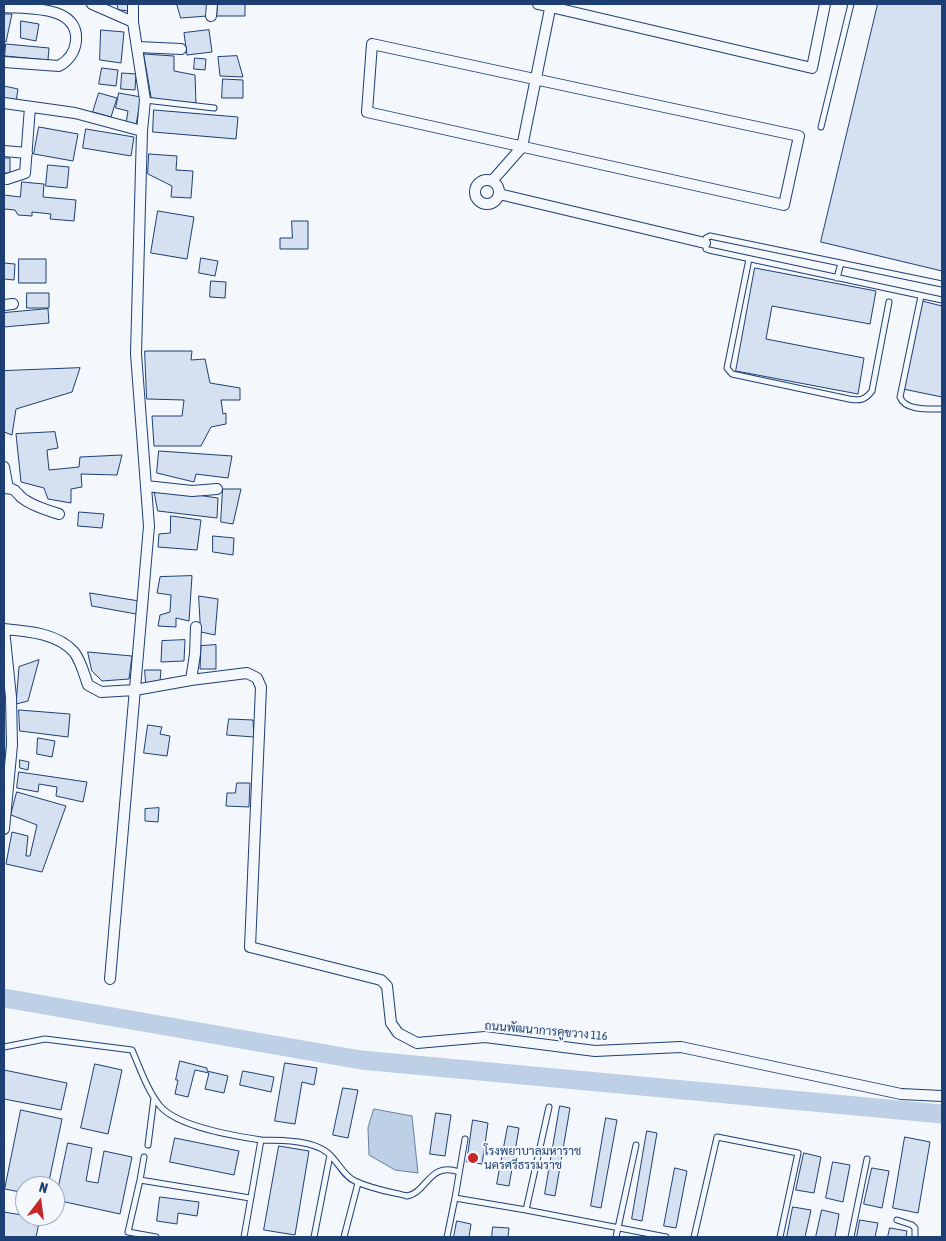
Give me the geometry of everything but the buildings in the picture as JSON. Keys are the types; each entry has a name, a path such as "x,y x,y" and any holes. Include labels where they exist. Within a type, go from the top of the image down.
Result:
{"street":[{"path":"92,4 133,22"},
{"path":"110,980 149,526 136,354 142,131 146,100 133,22 134,4"},
{"path":"211,16 212,4"},
{"path":"538,4 551,5 812,68 825,4"},
{"path":"492,181 522,147 551,5"},
{"path":"4,7 51,11 69,19 75,27 76,41 73,53 66,62 59,66 4,62"},
{"path":"372,44 536,80 799,136 784,205 367,112 372,44"},
{"path":"138,47 181,49"},
{"path":"4,103 75,113 142,131"},
{"path":"7,179 25,173 30,107"},
{"path":"4,151 26,153"},
{"path":"484,180 492,181 498,186 499,194 496,200 489,204 482,203 476,197 475,189 484,180"},
{"path":"499,194 705,242"},
{"path":"4,467 6,488 16,490 23,499 43,509 60,514"},
{"path":"146,486 192,490 217,489"},
{"path":"4,829 12,745 12,697 4,628 35,632 56,640 73,652 81,664 88,685 101,692 135,690 191,680 195,654 196,627"},
{"name":"ถนนพัฒนาการคูขวาง 116","path":"191,680 247,673 257,678 261,688 250,947 380,980 387,986 391,1023 398,1033 417,1044 485,1037 594,1051 681,1047 901,1094 942,1096"}],"lane":[{"path":"821,127 851,4"},
{"path":"146,100 214,108"},
{"path":"942,284 710,236 706,238 705,242 706,249 709,250 942,300"},
{"path":"749,259 729,360 728,368 732,374 849,400 858,401 866,399 872,392 889,302"},
{"path":"838,278 840,263"},
{"path":"921,296 900,397 905,404 918,408 942,410"},
{"path":"4,1047 45,1039 132,1050 154,1098 162,1108 184,1123 261,1140 299,1142 319,1148 330,1154 354,1181 407,1196 415,1194 434,1174 450,1169 459,1172"},
{"path":"148,1145 154,1098"},
{"path":"526,1210 549,1108"},
{"path":"694,1237 717,1137 798,1153 780,1237"},
{"path":"244,1237 261,1140"},
{"path":"447,1237 465,1140"},
{"path":"616,1237 636,1145"},
{"path":"314,1237 330,1154"},
{"path":"144,1157 128,1232 156,1237"},
{"path":"851,1237 867,1159"},
{"path":"140,1180 250,1198"},
{"path":"344,1237 358,1182"},
{"path":"455,1198 666,1237"},
{"path":"897,1220 912,1225 915,1237"}],"water":[{"path":"374,1109 412,1116 418,1173 395,1170 369,1155 368,1128"}],"waterway":[{"path":"4,998 361,1060 942,1114"}],"place":[{"name":"โรงพยาบาลมหาราช นครศรีธรรมราช","path":"473,1158"}]}
